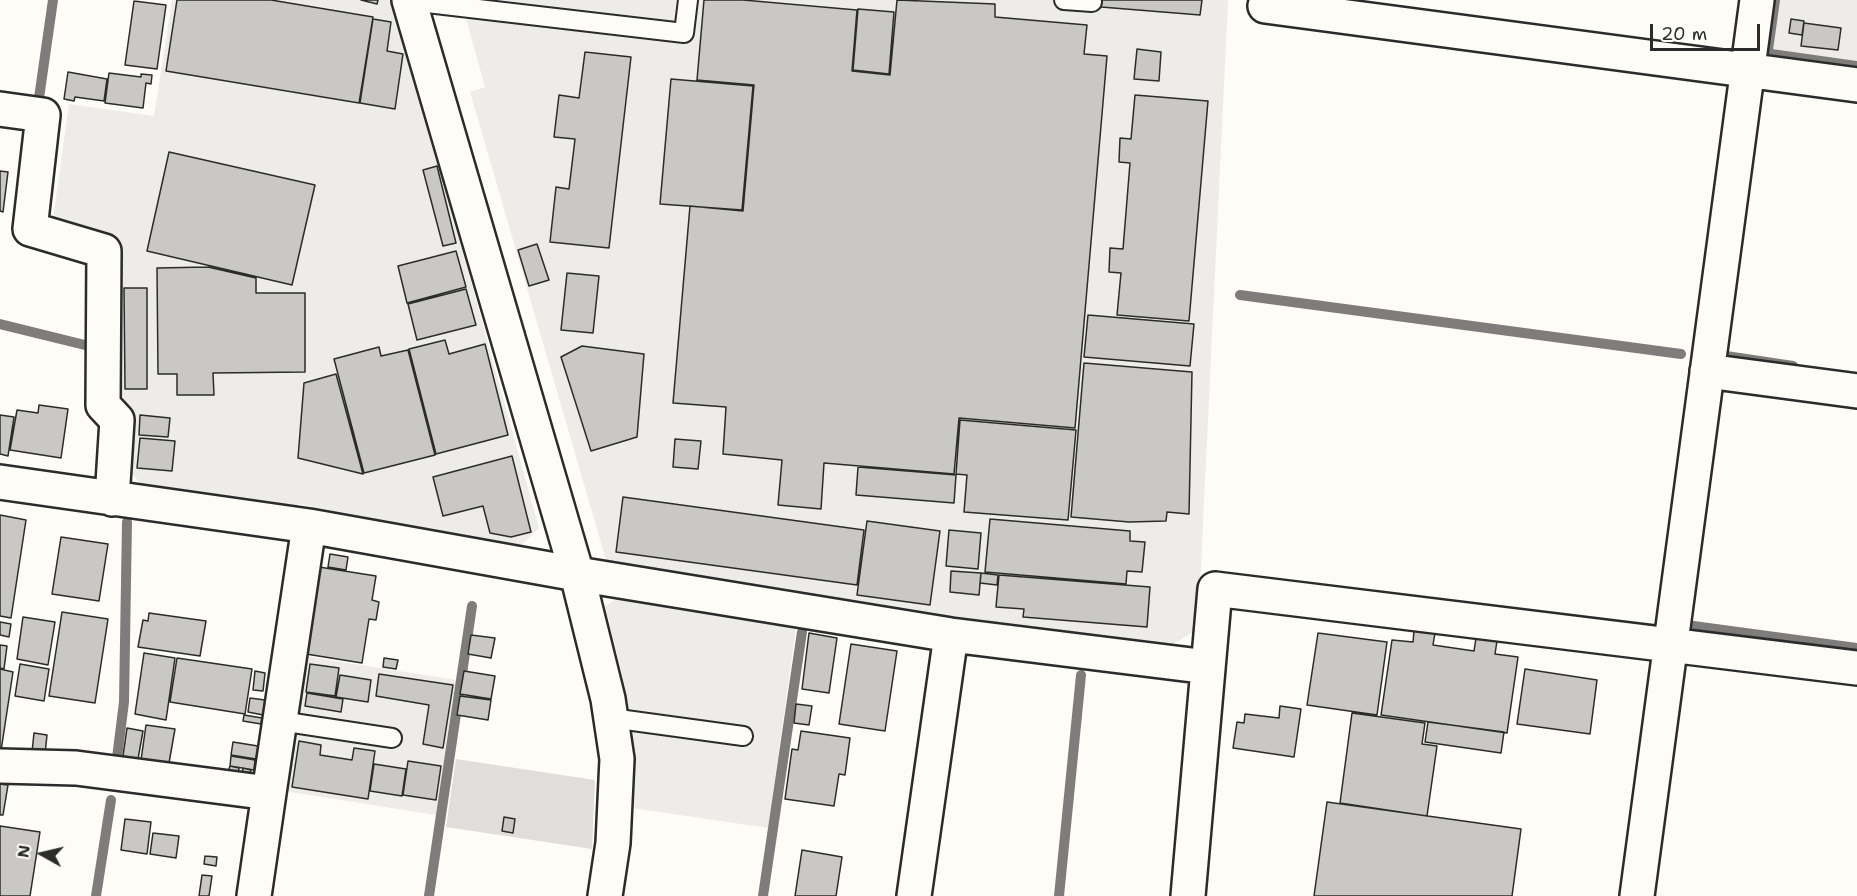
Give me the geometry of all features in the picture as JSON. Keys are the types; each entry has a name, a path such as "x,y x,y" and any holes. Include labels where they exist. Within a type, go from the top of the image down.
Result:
{"street":[{"path":"1637,896 1757,0"},
{"path":"410,1 577,574 611,718 616,759 613,843 605,896"},
{"path":"1265,6 1857,85"},
{"path":"0,110 43,116 30,230 104,251 104,405 117,420 112,499"},
{"path":"1707,371 1857,391"},
{"path":"0,482 309,526 577,574 951,634 1208,667"},
{"path":"254,896 309,526"},
{"path":"1188,896 1215,589 1671,643 1857,668"},
{"path":"914,896 951,634"},
{"path":"0,766 76,768 269,793"}],"lane":[{"path":"410,1 684,33 688,0"},
{"path":"1064,0 1092,2"},
{"path":"611,718 743,736"},
{"path":"280,721 392,738"}],"shaded area":[{"path":"172,0 393,0 539,528 519,547 299,504 287,509 144,488 130,471 135,422 119,401 116,251 53,219 69,104 154,116"},
{"path":"461,0 1228,0 1198,629 1167,648 953,619 606,560 470,92 485,87"},
{"path":"1779,0 1857,0 1857,61 1773,50"},
{"path":"618,598 796,627 768,828 632,808 633,756 622,674 605,606"},
{"path":"304,656 456,680 436,815 284,791"},
{"path":"456,759 595,780 592,849 446,827"}],"building":[{"path":"177,0 271,0 373,17 359,103 166,71"},
{"path":"361,0 378,0 377,4"},
{"path":"704,0 743,0 857,10 852,71 890,75 897,0 995,4 995,17 1087,25 1084,54 1107,56 1075,428 959,418 954,474 824,463 821,509 778,505 782,460 723,454 726,407 673,403 690,206 743,211 754,85 697,80"},
{"path":"1102,0 1202,0 1200,15 1101,7"},
{"path":"134,1 166,5 157,69 125,65"},
{"path":"858,9 894,12 889,74 853,70"},
{"path":"373,19 391,22 387,51 403,54 395,109 360,103"},
{"path":"1791,19 1804,21 1802,35 1789,33"},
{"path":"1804,23 1841,28 1838,50 1801,46"},
{"path":"1137,49 1161,52 1159,81 1134,79"},
{"path":"585,52 631,57 609,248 550,242 556,187 569,189 575,139 554,137 559,95 579,98"},
{"path":"68,72 107,79 104,101 75,97 74,101 64,99"},
{"path":"109,73 141,77 141,74 152,75 151,84 146,83 143,108 105,103"},
{"path":"671,79 753,86 742,210 660,204"},
{"path":"1135,95 1208,101 1189,321 1117,315 1121,273 1109,272 1110,248 1123,249 1130,163 1119,162 1120,138 1131,139"},
{"path":"169,152 315,185 292,285 147,251"},
{"path":"437,166 456,243 443,246 423,170"},
{"path":"0,171 8,172 3,212 0,211"},
{"path":"537,244 549,280 529,286 518,250"},
{"path":"456,251 466,287 407,303 398,266"},
{"path":"208,267 256,278 256,293 305,293 305,372 213,373 214,395 177,395 177,374 158,374 157,268"},
{"path":"567,273 599,276 593,333 561,330"},
{"path":"124,288 147,288 147,389 125,389"},
{"path":"466,289 476,325 417,340 408,304"},
{"path":"1088,315 1194,324 1190,366 1084,357"},
{"path":"445,340 449,354 485,344 508,435 436,454 409,349"},
{"path":"582,346 644,354 637,437 591,451 561,357"},
{"path":"379,347 381,356 408,350 435,455 364,473 334,359"},
{"path":"1084,363 1192,372 1189,514 1167,512 1166,521 1129,522 1071,517"},
{"path":"336,374 363,474 298,458 304,383"},
{"path":"39,405 68,409 61,458 10,450 17,410 38,413"},
{"path":"0,415 14,417 8,456 0,454"},
{"path":"140,415 170,418 168,437 139,435"},
{"path":"960,420 1076,430 1068,520 964,512 967,475 956,474"},
{"path":"140,438 175,441 172,471 137,468"},
{"path":"675,439 701,441 698,469 673,467"},
{"path":"512,456 531,532 511,537 490,533 483,506 443,516 433,477"},
{"path":"858,467 956,475 954,503 856,495"},
{"path":"623,497 864,530 857,585 616,552"},
{"path":"0,515 26,520 11,618 0,616"},
{"path":"990,519 1130,531 1130,541 1145,542 1142,572 1127,571 1126,584 985,572"},
{"path":"867,521 940,531 930,605 857,595"},
{"path":"949,530 981,533 978,569 946,566"},
{"path":"61,537 108,544 99,601 52,594"},
{"path":"330,554 348,557 346,570 328,567"},
{"path":"319,567 376,576 372,600 379,602 376,620 369,619 362,663 306,654"},
{"path":"951,571 981,573 979,595 950,592"},
{"path":"981,573 998,575 997,585 980,583"},
{"path":"999,575 1150,587 1147,627 1023,617 1024,609 996,607"},
{"path":"62,612 108,619 95,703 49,696"},
{"path":"149,613 206,621 200,656 138,647 143,620 148,621"},
{"path":"23,617 55,622 48,665 17,659"},
{"path":"0,622 11,624 9,637 0,635"},
{"path":"1414,631 1435,633 1433,645 1474,651 1476,638 1497,641 1495,654 1518,657 1507,733 1381,715 1392,640 1413,642"},
{"path":"809,633 837,638 829,693 802,689"},
{"path":"1318,633 1387,642 1377,715 1307,705"},
{"path":"471,635 495,638 491,658 468,654"},
{"path":"851,644 897,651 885,731 839,724"},
{"path":"0,645 7,646 4,669 0,668"},
{"path":"144,653 175,658 166,720 135,714"},
{"path":"177,658 252,669 245,714 170,702"},
{"path":"384,658 398,660 396,669 383,667"},
{"path":"20,664 49,669 44,701 15,696"},
{"path":"310,664 339,668 335,696 306,692"},
{"path":"0,669 13,672 1,751 0,751"},
{"path":"1525,669 1597,680 1590,734 1517,724"},
{"path":"255,671 265,673 263,691 253,690"},
{"path":"464,671 495,676 491,699 460,694"},
{"path":"379,674 453,685 443,748 423,744 429,705 376,696"},
{"path":"340,675 371,680 368,702 336,697"},
{"path":"307,693 343,699 341,712 305,706"},
{"path":"460,696 491,700 488,720 457,715"},
{"path":"250,698 265,700 263,715 248,712"},
{"path":"796,704 812,706 809,725 794,723"},
{"path":"1280,706 1301,709 1294,757 1233,748 1237,722 1244,723 1245,714 1279,718"},
{"path":"1352,713 1425,723 1422,744 1437,746 1427,816 1340,803"},
{"path":"244,715 262,718 261,724 243,721"},
{"path":"1428,722 1504,732 1501,753 1425,742"},
{"path":"146,725 175,729 169,763 141,760"},
{"path":"127,728 143,731 138,759 123,756"},
{"path":"801,731 850,738 845,775 839,774 834,806 785,799 792,749 798,750"},
{"path":"34,733 47,735 45,754 32,752"},
{"path":"299,741 321,745 320,755 352,760 354,748 375,751 368,799 292,787"},
{"path":"233,742 258,746 256,759 231,755"},
{"path":"231,756 255,760 254,770 230,766"},
{"path":"408,761 441,766 436,800 403,795"},
{"path":"374,764 406,769 402,796 370,791"},
{"path":"230,766 239,768 238,774 228,772"},
{"path":"243,768 251,770 250,774 242,773"},
{"path":"0,784 8,785 3,815 0,815"},
{"path":"1327,802 1521,829 1512,896 1314,896"},
{"path":"504,817 515,819 513,833 502,831"},
{"path":"125,819 151,822 147,854 121,850"},
{"path":"0,826 40,832 30,896 0,896"},
{"path":"153,833 179,836 176,858 150,854"},
{"path":"802,850 842,857 836,896 795,896"},
{"path":"205,856 217,857 216,866 204,864"},
{"path":"202,875 212,876 209,896 199,896"}],"waterway":[{"path":"39,98 53,0"},
{"path":"1775,0 1768,50 1771,54 1857,66"},
{"path":"1240,295 1681,354"},
{"path":"0,324 93,347"},
{"path":"1726,356 1793,366"},
{"path":"117,758 124,702 127,522"},
{"path":"429,896 472,606"},
{"path":"1687,615 1686,625 1857,648"},
{"path":"763,896 802,632"},
{"path":"1059,896 1081,675"},
{"path":"96,896 111,800"}]}
